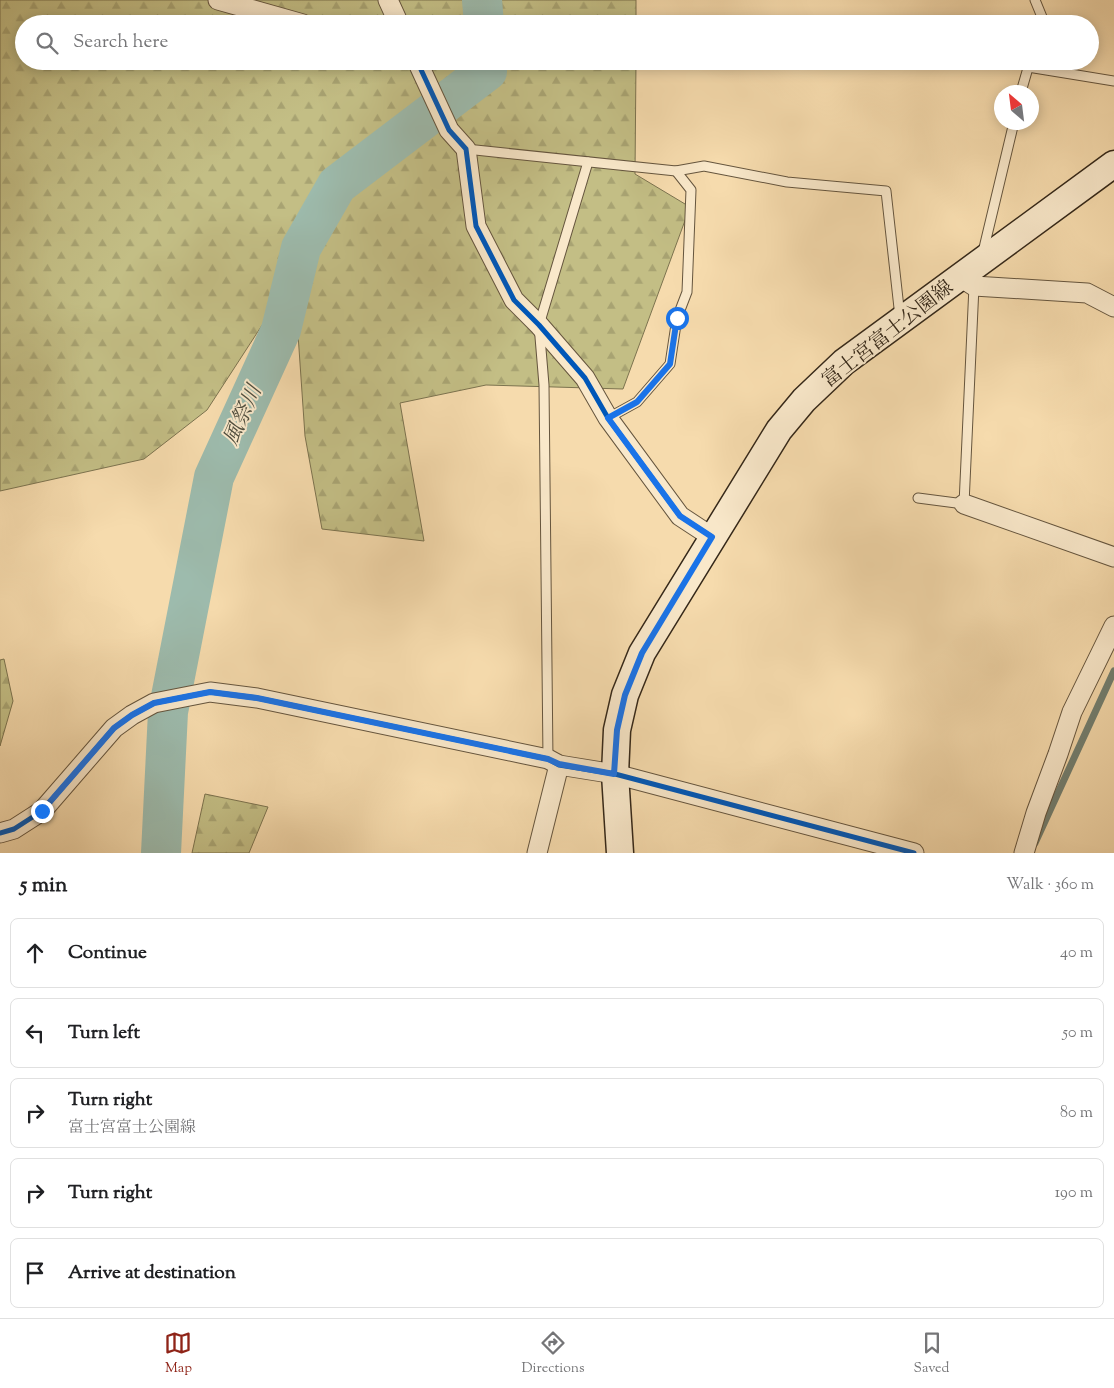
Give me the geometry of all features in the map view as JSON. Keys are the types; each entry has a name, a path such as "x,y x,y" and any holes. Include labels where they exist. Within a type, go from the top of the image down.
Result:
{"main road":[{"name":"富士宮富士公園線","path":"620,853 614,774 617,730 625,695 642,653 779,430 804,400 844,362 900,320 972,275 1114,164"}],"street":[{"path":"218,0 271,15"},
{"path":"388,0 395,15"},
{"path":"421,70 449,130 466,149 476,226 514,300 539,325 585,378 608,418 680,516 712,537"},
{"path":"972,275 1087,293 1114,307"},
{"path":"964,504 1114,557"},
{"path":"1024,853 1036,813 1072,712 1114,626"},
{"path":"0,834 14,829 42,811 114,728 132,715 154,703 210,692 257,698 614,774 914,853"},
{"path":"536,853 554,762"}],"lane":[{"path":"1035,0 1041,15"},
{"path":"1024,85 1028,70"},
{"path":"1059,70 1114,81"},
{"path":"918,498 964,504 972,275 1012,130"},
{"path":"466,149 676,171 704,166 787,182 886,191 900,320"},
{"path":"554,762 544,385 539,325 588,162"},
{"path":"608,418 637,402 670,364 677,318 687,292 691,190 676,171"}],"green space":[{"path":"0,0 636,0 636,15 15,15 15,70 636,70 635,174 690,207 623,389 486,385 400,403 424,541 322,529 305,436 294,276 207,410 144,459 0,491"},
{"path":"4,659 13,701 0,746 0,660"},
{"path":"205,794 268,807 249,853 192,853"}],"waterway":[{"name":"風祭川","path":"482,0 483,15"},
{"name":"風祭川","path":"161,853 168,712 214,477 281,330 301,248 337,185 487,70"},
{"path":"1035,843 1114,671"}],"cycle path":[{"path":"421,70 449,130 466,149 476,226 514,300 539,325 585,378 608,418 680,516 712,537"},
{"path":"0,833 14,829 42,811 114,728 132,715 154,703 210,692 257,698 548,759 559,765 615,774 914,853"}],"route":[{"path":"42,811 114,728 129,717 154,703 210,692 257,698 548,759 559,764 614,774 617,730 625,695 642,653 712,537 680,516 608,418 637,402 670,364 677,318"}]}
